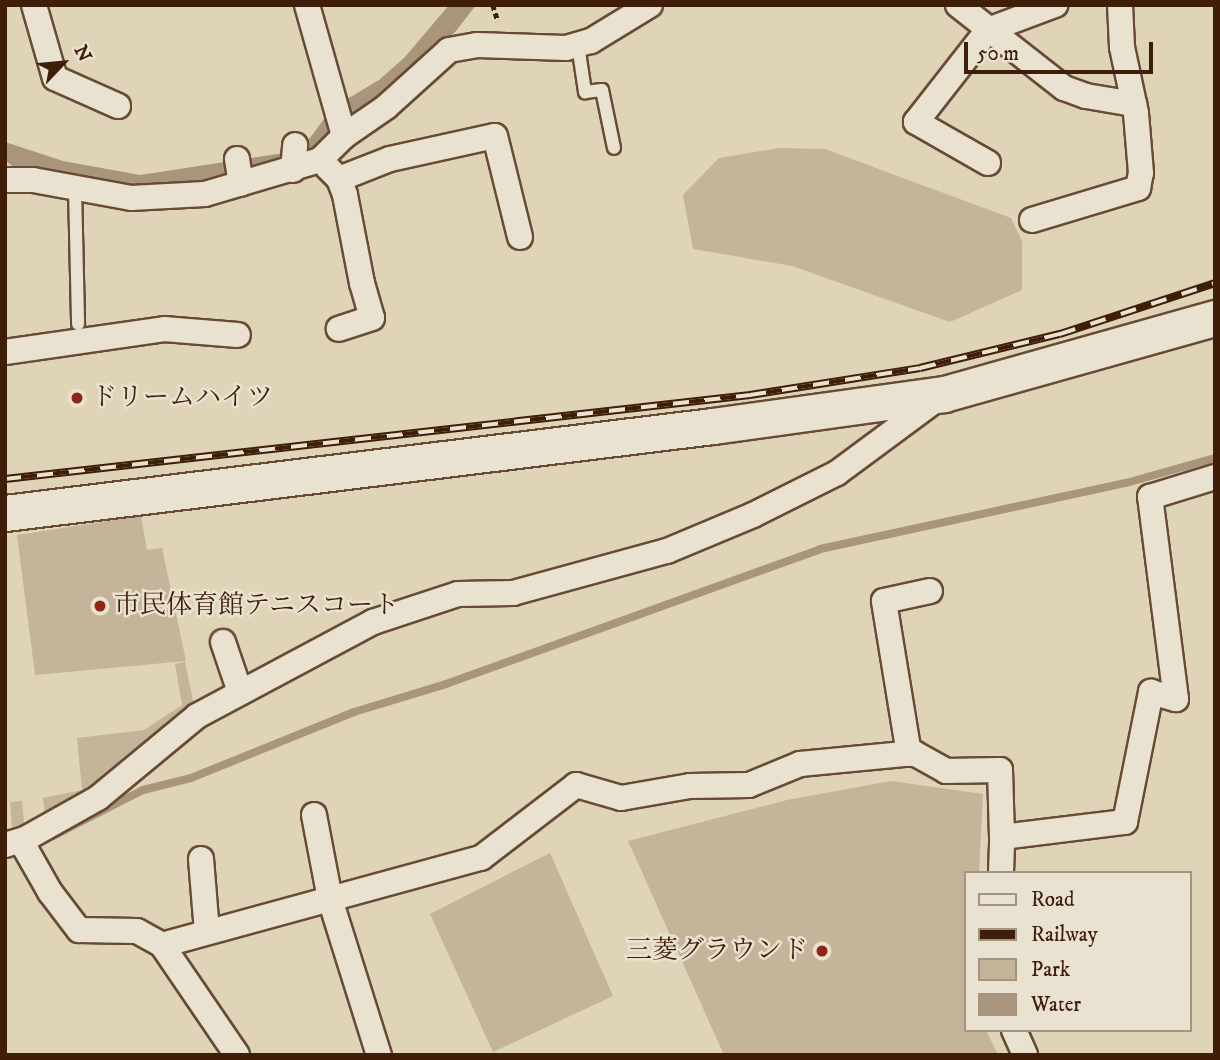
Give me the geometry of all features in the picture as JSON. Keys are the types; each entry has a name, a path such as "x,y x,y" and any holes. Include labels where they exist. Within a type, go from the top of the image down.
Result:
{"street":[{"path":"34,5 55,78 118,106"},
{"path":"307,5 344,136"},
{"path":"320,160 344,136 386,107 449,50 477,45 566,48 591,41 650,5"},
{"path":"958,5 1064,88 1086,96 1134,104"},
{"path":"988,163 916,122 988,30 1055,5"},
{"path":"1032,220 1138,188 1141,173 1134,104 1122,47 1120,5"},
{"path":"339,179 390,159 495,136 520,237"},
{"path":"5,180 33,180 131,198 205,194 241,184 294,157 320,160 339,179 372,318 339,329"},
{"path":"237,159 241,184"},
{"path":"5,513 699,428 944,394 1215,318"},
{"path":"5,352 164,329 238,335"},
{"path":"15,842 98,798 197,716 386,617 458,594 513,593 667,551 753,516 837,473 944,394"},
{"path":"1002,837 1125,821 1151,692 1176,699 1150,497 1215,477"},
{"path":"909,754 884,601 929,591"},
{"path":"223,642 240,692"},
{"path":"162,945 481,858 576,785 621,798 690,786 749,785 800,764 914,753 946,771 1000,770 1001,871"},
{"path":"314,815 330,899 379,1055"},
{"path":"15,842 25,848 50,892 79,930 137,931 162,945 206,1014 237,1055"},
{"path":"201,859 207,932"},
{"path":"1015,1032 1025,1055"}],"lane":[{"path":"578,45 586,92 602,90 614,148"},
{"path":"75,188 78,324"}],"green space":[{"path":"780,148 825,149 1011,218 1022,241 1022,290 950,322 792,266 693,249 683,195 719,158"},
{"name":"市民体育館テニスコート","path":"141,516 147,550 162,548 186,661 35,675 17,535"},
{"path":"185,662 195,710 46,823 43,798 82,790 77,738 144,730 182,705 175,664"},
{"name":"三菱グラウンド","path":"891,781 983,794 979,871 964,871 964,1032 987,1032 998,1055 724,1055 628,841 787,800"},
{"path":"22,801 25,833 5,839 5,830 12,828 10,802"},
{"path":"550,853 613,996 493,1052 430,914"}],"water":[{"path":"449,5 476,5 456,31 397,88 298,163 159,191 16,169 5,160 5,142 63,161 140,175 284,153 310,138 332,108 379,80 405,57"}],"waterway":[{"path":"53,836 143,790 191,778 354,712 446,684 820,549 1126,483 1215,458"}],"railway":[{"path":"5,479 750,395 920,368 1060,334 1215,283"}],"place":[{"name":"ドリームハイツ","path":"77,398"},
{"name":"市民体育館テニスコート","path":"100,606"},
{"name":"三菱グラウンド","path":"822,951"}]}
